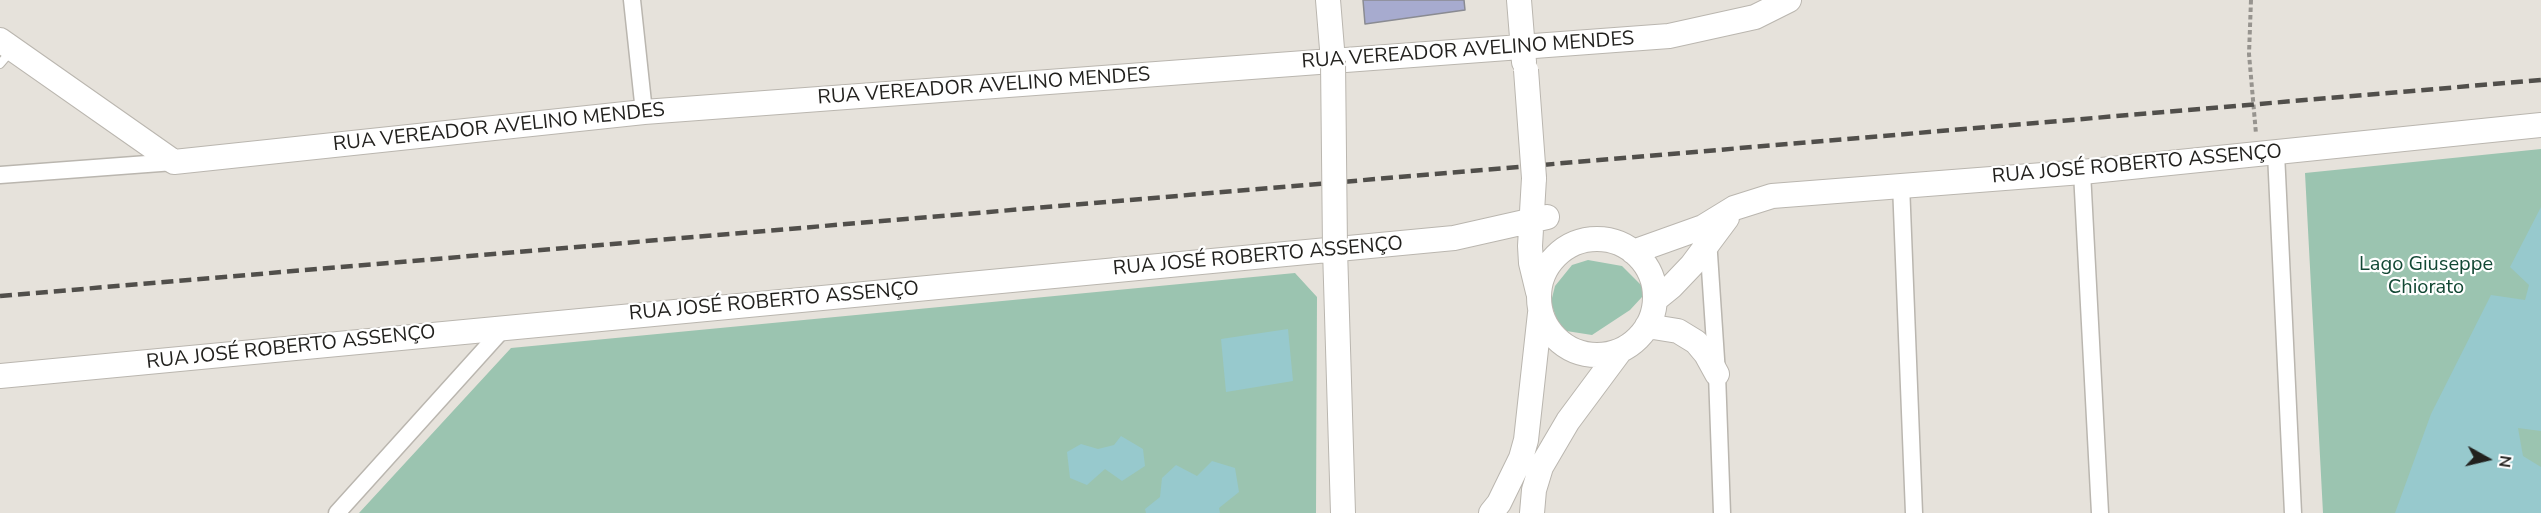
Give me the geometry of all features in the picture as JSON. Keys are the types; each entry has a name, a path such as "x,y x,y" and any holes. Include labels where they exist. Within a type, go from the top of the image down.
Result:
{"main road":[{"path":"1328,0 1333,61 1335,249 1343,513"},
{"path":"1519,0 1534,185 1539,219 1531,263 1539,304 1552,335 1572,351 1596,356 1620,351"},
{"name":"RUA VEREADOR AVELINO MENDES","path":"174,162 644,112 1669,36 1789,0"},
{"path":"4,51 174,162"},
{"name":"RUA JOSÉ ROBERTO ASSENÇO","path":"1654,300 1681,278 1706,235 1734,208 1772,196 1900,184 2082,172 2541,125"},
{"path":"1539,219 1572,244"},
{"name":"RUA JOSÉ ROBERTO ASSENÇO","path":"0,376 1454,238 1539,219"},
{"path":"1633,252 1706,235"},
{"path":"1491,513 1499,503 1521,458 1526,440 1543,274 1555,257 1572,244 1588,240 1606,240 1620,244 1633,252 1645,266 1652,282 1654,300 1652,316 1640,336 1620,351 1568,421 1541,466 1534,490 1532,513"},
{"path":"1647,326 1678,331 1696,342 1717,374"}],"street":[{"path":"632,0 644,112"},
{"path":"2267,154 2293,513"},
{"path":"0,175 174,162"},
{"path":"2082,172 2100,513"},
{"path":"1900,184 1914,513"},
{"path":"1706,235 1717,374 1722,513"},
{"path":"337,513 504,328"}],"path":[{"path":"2251,0 2249,54 2267,154"}],"green space":[{"name":"Lago Giuseppe Chiorato","path":"2541,149 2541,513 2323,513 2305,173"},
{"path":"1588,260 1622,266 1642,286 1642,297 1630,310 1592,335 1560,330 1551,302 1555,286 1572,265"},
{"path":"1295,273 1317,297 1316,513 359,513 511,348"}],"water":[{"path":"2541,207 2541,431 2518,428 2523,456 2541,467 2541,513 2395,513 2431,414 2491,295 2525,300 2529,285 2510,267"},
{"path":"1288,329 1293,381 1226,392 1221,339"},
{"path":"1121,436 1143,449 1145,466 1122,481 1105,469 1087,485 1070,478 1067,452 1081,444 1098,449 1114,445"},
{"path":"1212,461 1235,468 1239,492 1219,508 1220,513 1146,513 1145,509 1160,497 1162,478 1176,465 1197,476"}],"building":[{"path":"1363,0 1464,0 1465,10 1365,24"}],"railway":[{"path":"0,296 2541,80"}]}
